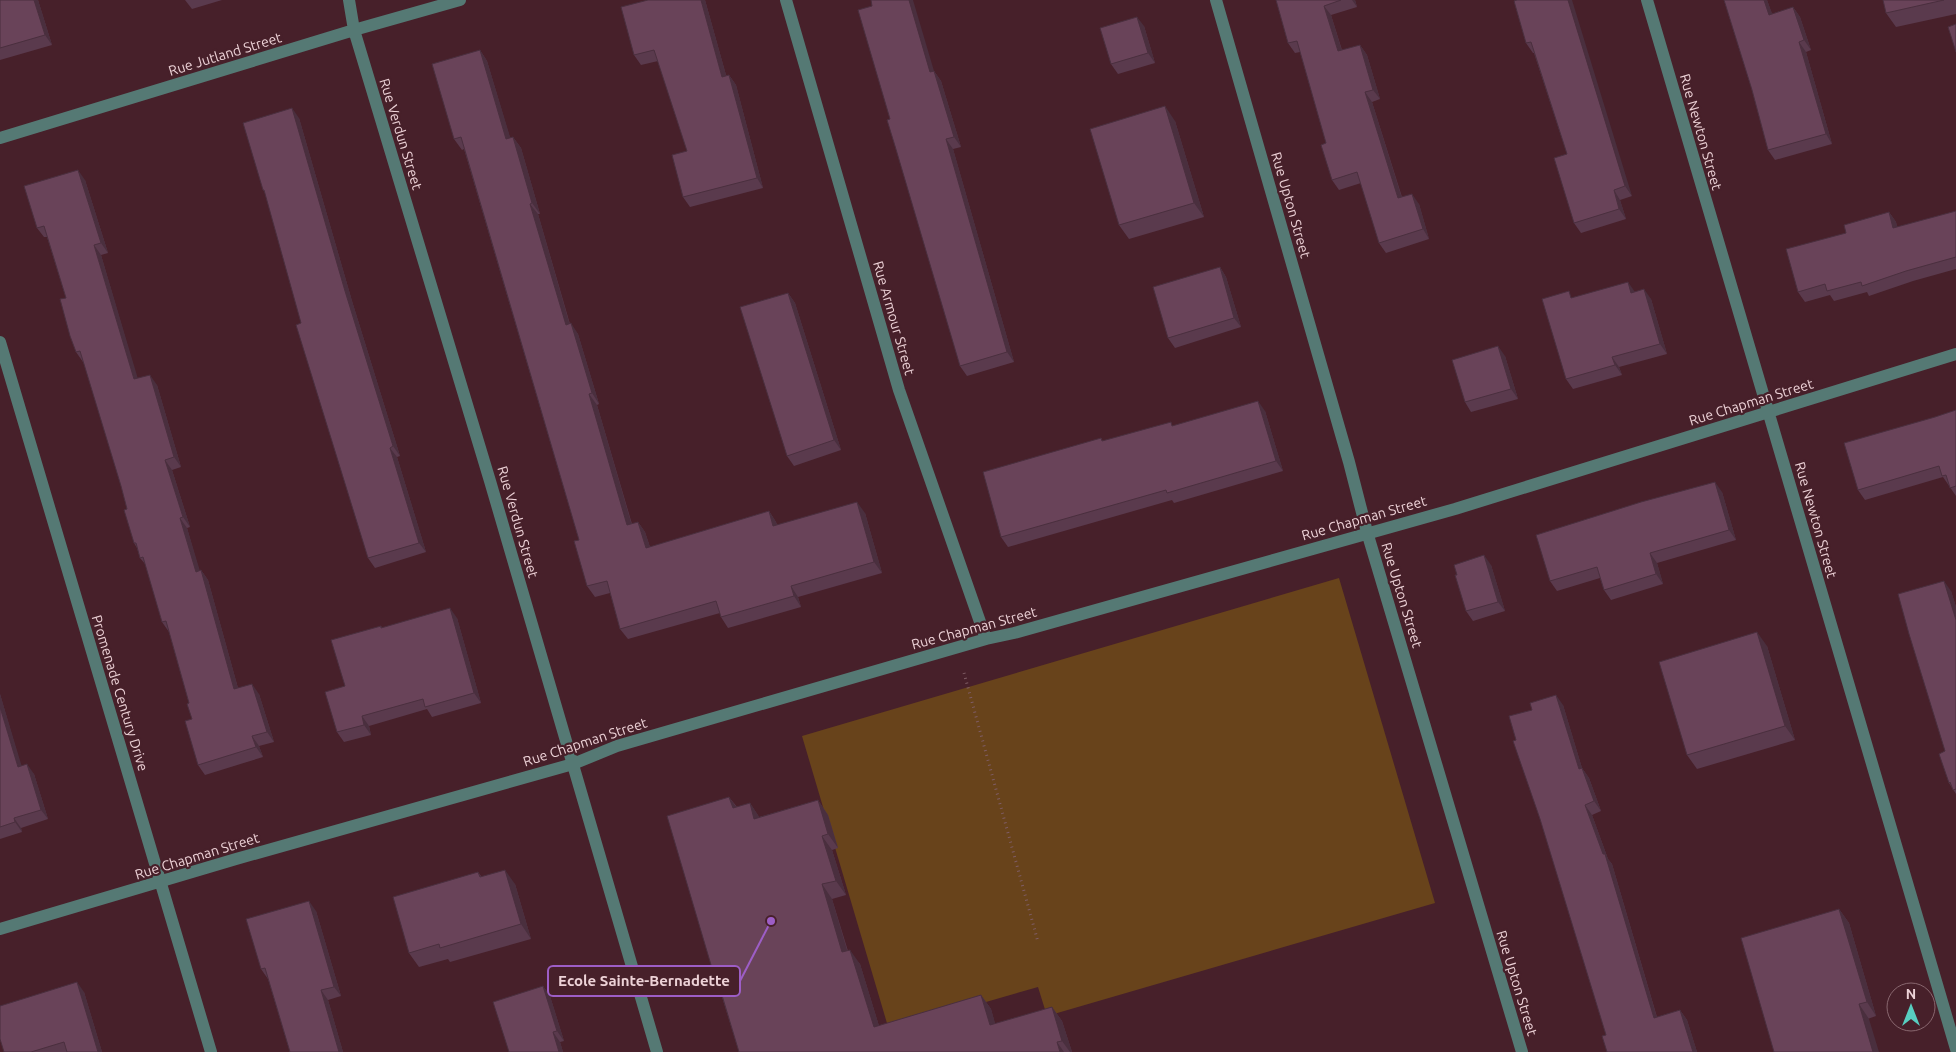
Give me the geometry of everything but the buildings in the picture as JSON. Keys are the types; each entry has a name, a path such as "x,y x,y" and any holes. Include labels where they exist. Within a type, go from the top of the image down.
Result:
{"street":[{"name":"Rue Verdun Street","path":"349,0 354,30 574,764 657,1052"},
{"name":"Rue Jutland Street","path":"0,138 354,30 460,0"},
{"name":"Rue Armour Street","path":"786,0 899,390 986,640"},
{"name":"Rue Upton Street","path":"1216,0 1346,452 1367,532 1522,1052"},
{"name":"Rue Newton Street","path":"1647,0 1956,1049"},
{"name":"Promenade Century Drive","path":"0,342 211,1052"},
{"name":"Rue Chapman Street","path":"0,929 236,859 574,764 617,746 957,648 1454,509 1956,354"}],"path":[{"path":"957,648 1038,942"}],"shaded area":[{"path":"1339,578 1435,903 1047,1016 1038,987 889,1030 802,736"}],"place":[{"name":"Ecole Sainte-Bernadette","path":"771,921"}]}
